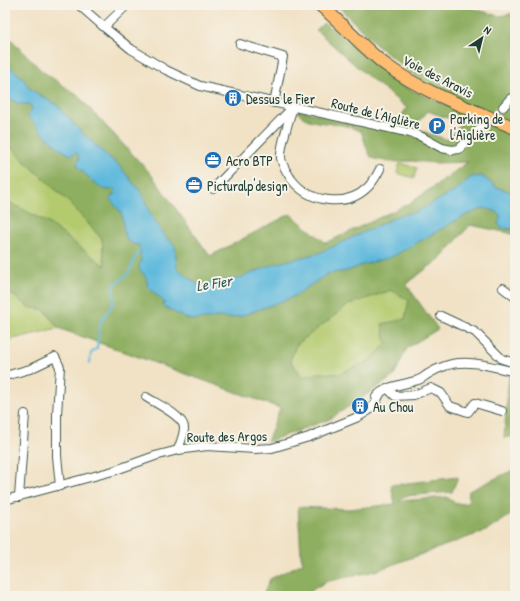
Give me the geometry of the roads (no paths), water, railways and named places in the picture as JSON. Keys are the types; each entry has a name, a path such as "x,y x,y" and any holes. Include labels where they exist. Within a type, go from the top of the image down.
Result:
{"highway":[{"name":"Voie des Aravis","path":"320,5 371,53 403,77 430,91 515,128"}],"street":[{"name":"Route de l'Aiglière","path":"79,5 104,28 131,49 166,70 200,86 420,136 442,148 452,150 459,149 483,126"},
{"path":"104,28 127,5"},
{"path":"240,44 283,57 274,103"},
{"path":"503,106 515,96"},
{"path":"293,107 285,134 282,158 287,173 298,188 319,199 340,201 353,198 368,187 380,169"},
{"path":"213,189 293,107"},
{"path":"503,288 515,297"},
{"path":"441,316 475,332 502,359 515,364"},
{"path":"5,376 30,369 55,357 60,367 57,414 58,487"},
{"name":"Route des Argos","path":"5,500 113,472 155,456 178,450 206,446 255,449 272,448 309,437 358,417 368,411 378,394 394,383 407,383 419,380 445,366 457,363 478,364 515,372"},
{"path":"389,387 395,396 414,395 431,388 441,392 450,406 458,410 468,412 475,403 502,411"},
{"path":"146,397 177,416 183,424 184,429 178,450"},
{"path":"19,497 25,414"},
{"path":"53,429 58,487"}],"water":[{"name":"Le Fier","path":"5,63 22,77 30,89 57,105 81,132 120,167 141,192 150,213 164,236 175,245 177,268 198,285 240,278 274,264 319,253 400,215 416,212 455,191 471,177 482,176 496,187 515,194 515,229 501,228 498,223 500,215 495,211 484,208 462,217 392,257 365,264 347,271 327,274 293,297 241,316 231,318 218,317 192,320 184,318 162,305 165,303 148,287 146,277 139,269 141,262 140,247 139,245 128,241 126,238 121,213 111,200 116,189 108,190 101,188 92,181 78,167 78,154 76,153 71,155 65,152 48,138 28,116 32,109 31,106 28,104 19,104 5,96"}],"waterway":[{"path":"90,363 91,353 97,348 100,323 114,302 113,286 128,274 141,248"}],"tunnel":[{"path":"489,120 503,107"}],"place":[{"name":"Dessus le Fier","path":"233,98"},
{"name":"Parking de l'Aiglière","path":"437,126"},
{"name":"Acro BTP","path":"213,160"},
{"name":"Picturalp'design","path":"194,185"},
{"name":"Au Chou","path":"360,406"}]}
